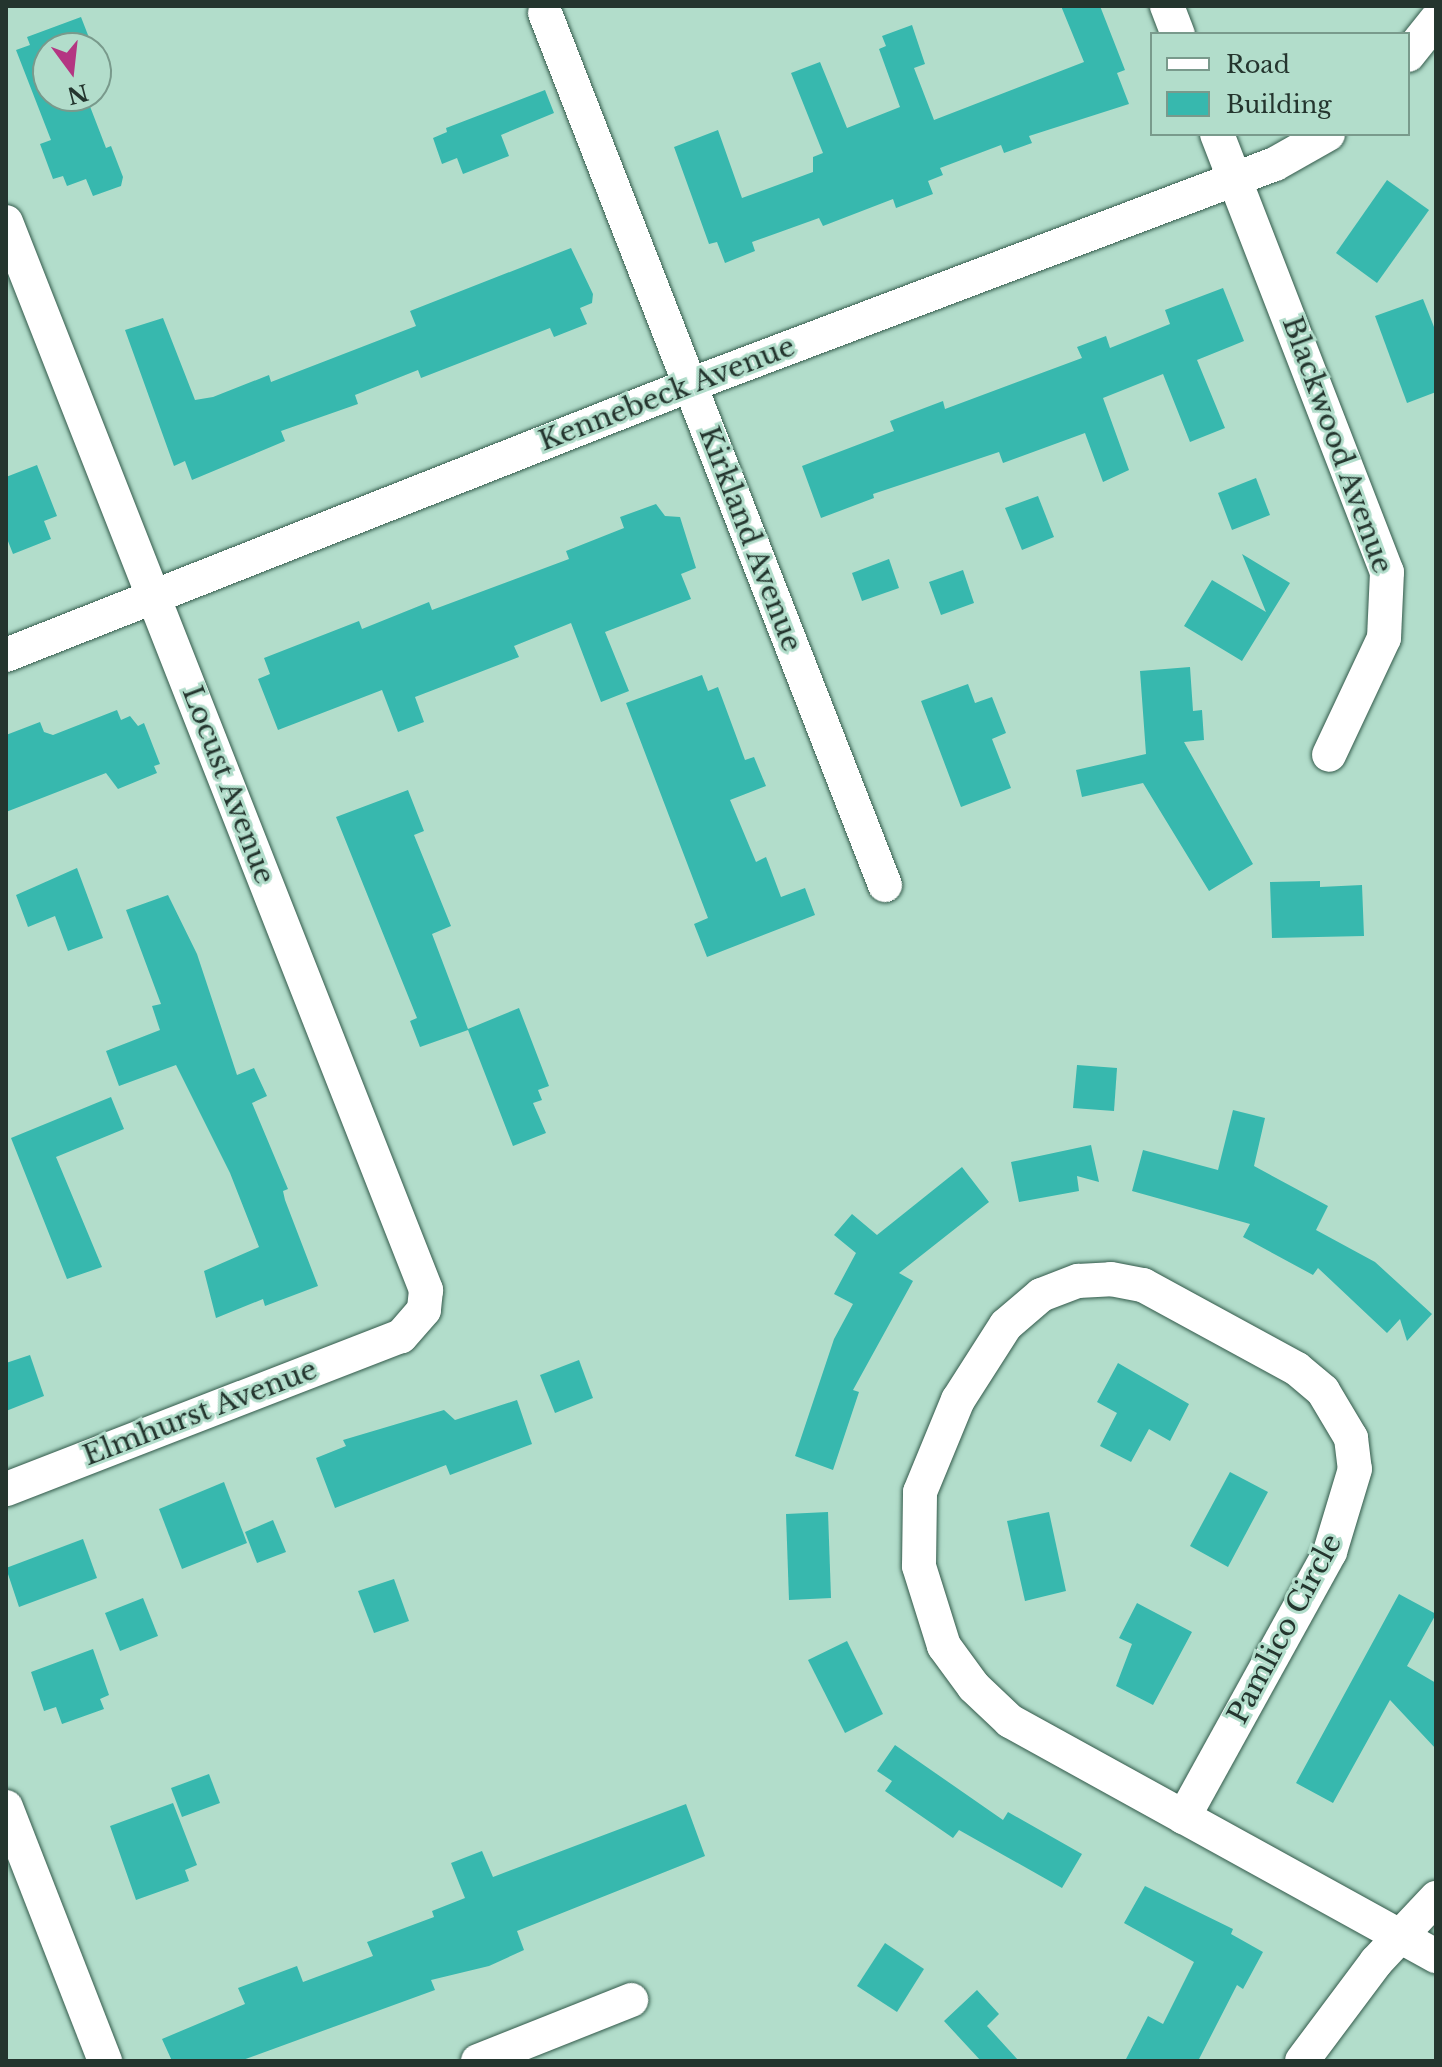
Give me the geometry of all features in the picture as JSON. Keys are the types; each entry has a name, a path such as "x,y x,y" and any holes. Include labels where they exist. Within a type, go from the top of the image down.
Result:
{"street":[{"path":"1167,6 1177,32"},
{"name":"Kirkland Avenue","path":"545,13 885,885"},
{"path":"1410,52 1436,20"},
{"name":"Blackwood Avenue","path":"1218,136 1387,572 1384,638 1329,755"},
{"name":"Kennebeck Avenue","path":"6,655 690,385 1235,179 1324,136"},
{"name":"Locust Avenue","path":"6,222 426,1290 424,1310 414,1327 395,1339"},
{"name":"Pamlico Circle","path":"1184,1817 1330,1552 1355,1469 1351,1438 1323,1391 1297,1369 1143,1285 1111,1279 1078,1281 1041,1295 1015,1315 958,1400 920,1492 919,1566 944,1646 992,1704 1043,1743 1436,1956"},
{"name":"Elmhurst Avenue","path":"6,1489 395,1339"},
{"path":"6,1807 105,2061"},
{"path":"1302,2061 1398,1936 1436,1898"},
{"path":"478,2061 631,2000"}],"building":[{"path":"1061,6 1100,6 1125,70 1117,73 1129,104 1029,136 1032,143 1004,153 1001,145 940,168 943,175 928,181 933,194 896,208 893,199 823,226 819,218 752,242 755,251 725,263 717,242 709,244 674,147 718,130 742,198 813,172 813,157 823,153 791,73 820,62 847,128 900,107 879,49 886,46 882,36 912,25 925,64 914,68 934,120 1084,62"},
{"path":"81,17 87,32 40,32"},
{"path":"32,35 32,91 16,50 30,45 27,37"},
{"path":"545,90 554,113 501,135 509,156 463,174 457,158 442,164 433,138 447,132 446,128"},
{"path":"40,112 92,112 106,148 111,146 123,177 121,186 93,196 86,179 67,186 63,176 53,179 40,144 51,140"},
{"path":"1387,180 1429,210 1377,283 1336,253"},
{"path":"571,248 593,294 592,303 580,308 587,324 554,337 550,328 421,378 418,370 355,395 358,404 281,431 285,441 192,480 185,461 174,466 125,330 163,318 195,400 213,397 269,375 271,382 416,326 410,311"},
{"path":"1223,288 1244,341 1197,360 1225,428 1190,442 1163,374 1103,398 1129,470 1103,482 1085,433 1003,463 999,452 873,494 874,498 821,518 802,466 894,431 890,421 943,401 945,409 1082,358 1077,347 1106,336 1110,348 1170,324 1165,310"},
{"path":"1423,299 1436,332 1436,392 1407,403 1375,316"},
{"path":"37,465 57,516 44,521 51,539 13,554 6,536 6,477"},
{"path":"1256,478 1270,515 1232,530 1218,493"},
{"path":"1038,496 1054,537 1022,550 1005,508"},
{"path":"656,504 665,516 680,517 696,568 681,574 691,599 605,632 629,691 601,702 571,623 514,646 519,657 415,697 424,722 398,732 382,690 278,730 258,679 270,674 264,658 359,621 362,629 429,602 432,610 569,559 566,551 624,528 620,517"},
{"path":"1242,554 1290,583 1242,661 1184,626 1212,580 1266,612"},
{"path":"889,559 899,588 862,601 852,573"},
{"path":"963,570 974,603 941,615 929,582"},
{"path":"1190,667 1193,711 1202,710 1204,740 1184,742 1253,864 1209,891 1143,783 1082,797 1076,770 1146,754 1140,671"},
{"path":"702,675 708,691 718,687 745,760 754,757 766,786 730,800 756,862 766,857 781,897 805,888 815,915 707,957 694,924 708,918 626,703"},
{"path":"968,684 975,703 992,697 1006,733 992,739 1011,788 961,807 921,701"},
{"path":"117,710 121,720 130,716 138,726 144,723 160,764 154,766 157,773 118,789 106,773 6,812 6,735 40,722 44,732 53,735"},
{"path":"408,790 424,831 414,835 451,926 432,934 468,1029 519,1008 549,1086 538,1090 542,1100 533,1103 546,1133 513,1146 468,1030 420,1047 410,1021 417,1018 336,817"},
{"path":"77,868 103,938 68,951 55,916 28,927 16,895"},
{"path":"1320,881 1320,887 1362,885 1364,936 1272,938 1270,882"},
{"path":"168,895 197,954 237,1075 254,1068 267,1096 252,1103 288,1189 283,1191 285,1200 318,1286 265,1306 263,1299 216,1318 204,1271 259,1247 230,1173 176,1065 119,1086 106,1051 160,1030 152,1006 161,1004 126,910"},
{"path":"1077,1065 1117,1068 1114,1111 1073,1108"},
{"path":"111,1097 124,1129 56,1157 102,1267 67,1279 11,1138"},
{"path":"1233,1110 1265,1118 1254,1166 1328,1206 1316,1230 1375,1262 1432,1314 1407,1341 1400,1319 1387,1333 1318,1268 1313,1275 1243,1237 1250,1224 1132,1191 1143,1150 1218,1170"},
{"path":"1091,1145 1099,1182 1077,1176 1079,1191 1019,1202 1011,1162"},
{"path":"962,1167 989,1202 899,1273 913,1281 853,1390 859,1392 833,1470 795,1456 834,1339 853,1304 834,1294 856,1253 834,1235 852,1214 877,1235"},
{"path":"30,1355 44,1396 6,1411 6,1363"},
{"path":"579,1360 593,1398 555,1413 540,1375"},
{"path":"1118,1363 1189,1404 1170,1441 1149,1429 1131,1462 1100,1446 1117,1413 1097,1402"},
{"path":"517,1400 532,1444 450,1475 446,1465 335,1508 316,1458 346,1446 343,1440 444,1410 455,1420"},
{"path":"1230,1472 1268,1492 1228,1567 1190,1546"},
{"path":"224,1482 247,1543 182,1569 159,1509"},
{"path":"828,1512 831,1598 789,1600 786,1514"},
{"path":"1049,1512 1066,1591 1025,1601 1007,1521"},
{"path":"273,1520 286,1552 257,1563 245,1532"},
{"path":"83,1539 97,1578 19,1607 6,1568"},
{"path":"394,1579 409,1621 374,1633 358,1591"},
{"path":"1399,1594 1436,1614 1407,1666 1436,1683 1436,1749 1390,1700 1333,1803 1296,1783"},
{"path":"143,1598 158,1636 120,1651 105,1613"},
{"path":"1137,1603 1192,1632 1153,1705 1116,1686 1132,1644 1119,1638"},
{"path":"847,1641 883,1714 845,1733 808,1660"},
{"path":"93,1649 109,1695 100,1699 104,1709 62,1724 56,1707 44,1711 31,1672"},
{"path":"895,1745 1003,1820 1008,1812 1082,1854 1062,1888 959,1830 953,1838 885,1791 892,1781 877,1771"},
{"path":"209,1774 220,1803 182,1817 171,1788"},
{"path":"173,1803 197,1865 185,1870 189,1881 136,1900 110,1826"},
{"path":"686,1804 705,1856 517,1931 524,1950 489,1966 431,1980 435,1990 240,2061 172,2061 162,2039 245,2004 238,1988 297,1966 303,1982 373,1956 367,1942 434,1917 432,1911 465,1898 451,1863 482,1851 493,1877"},
{"path":"1145,1886 1233,1929 1231,1934 1263,1952 1243,1989 1237,1985 1198,2061 1125,2061 1148,2016 1163,2024 1194,1962 1124,1923"},
{"path":"885,1943 924,1969 897,2012 857,1986"},
{"path":"977,1990 999,2014 987,2026 1019,2061 981,2061 944,2021"}]}
